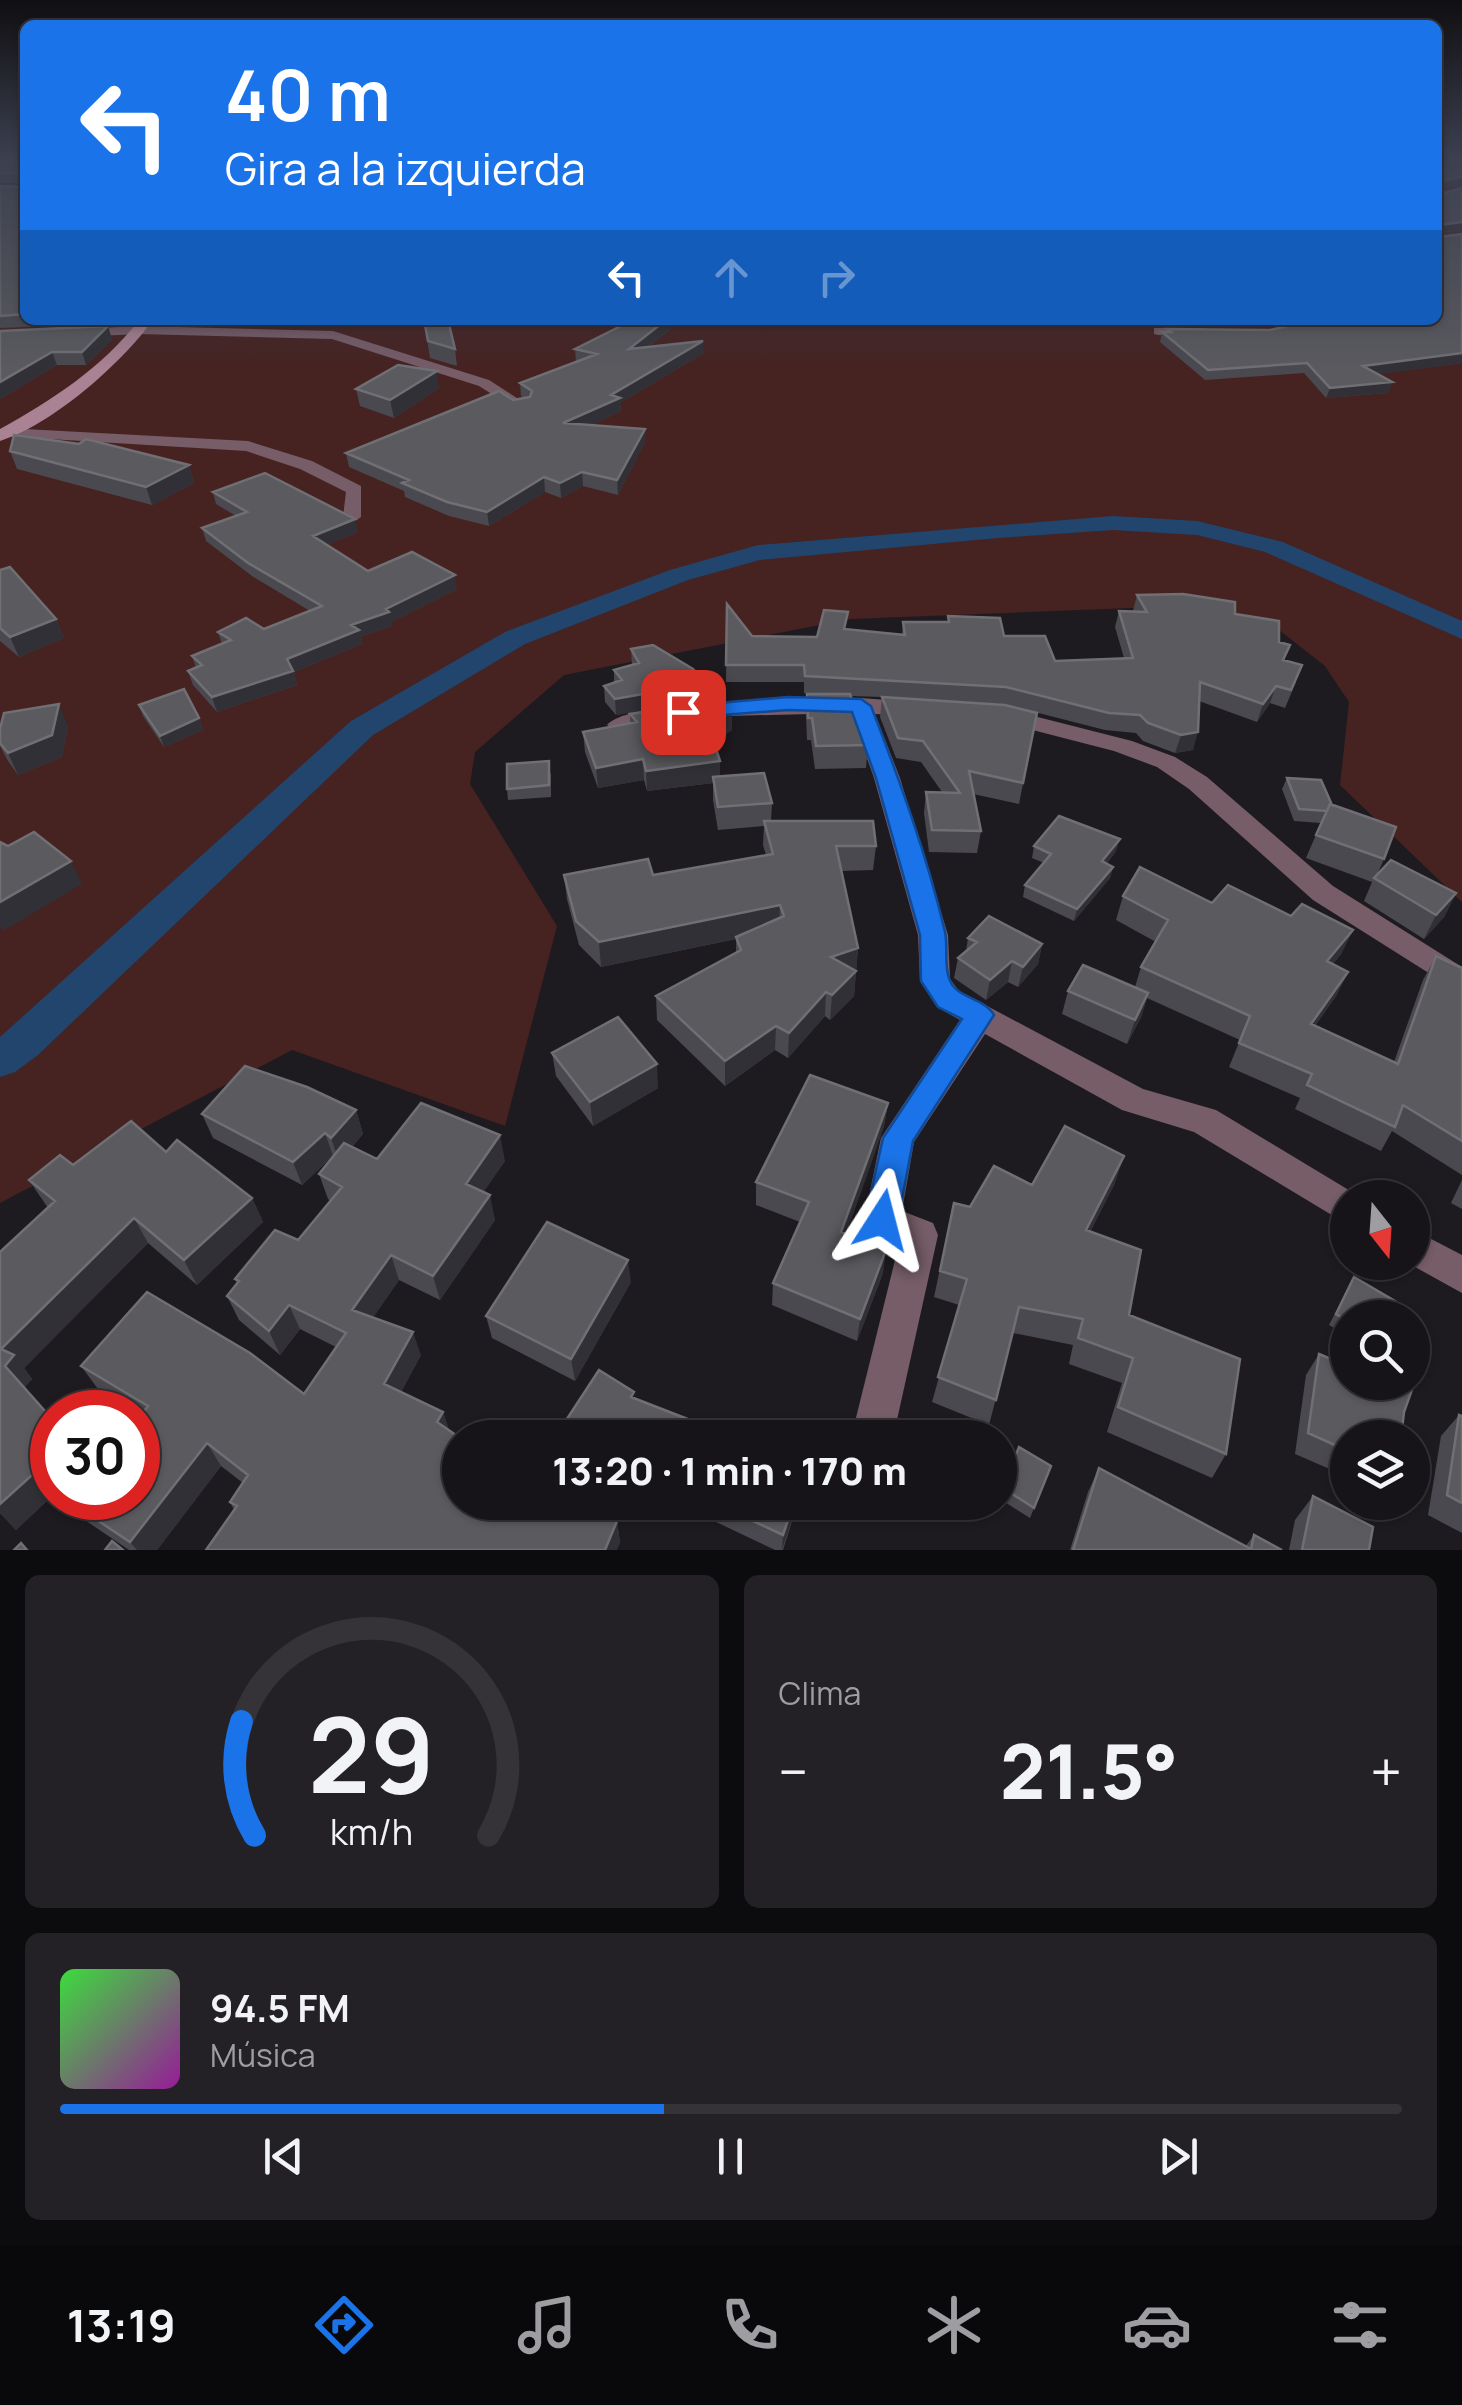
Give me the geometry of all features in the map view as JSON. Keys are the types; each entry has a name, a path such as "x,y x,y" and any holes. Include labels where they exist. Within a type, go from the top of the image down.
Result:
{"street":[{"path":"6,430 132,341 143,325"},
{"path":"60,333 143,325 333,334 484,383 523,406"},
{"path":"1159,331 1214,332"},
{"path":"6,430 248,446 306,465 356,490 352,517"},
{"path":"618,725 683,712 788,703 932,710"},
{"path":"861,706 887,778 933,935 935,981 948,999 1134,1100 1204,1120 1330,1195"},
{"path":"968,712 1003,715 1123,746 1166,762 1198,783 1323,893 1462,982"},
{"path":"876,1420 920,1236 882,1220 891,1162 898,1138 980,1015"},
{"path":"1430,1257 1462,1276"}],"shaded area":[{"path":"0,227 20,227 20,325 1442,325 1442,227 1462,227 1462,902 1340,785 1349,702 1325,666 1274,626 1195,610 1130,608 851,619 564,675 475,752 470,784 557,926 505,1126 292,1050 0,1203"}],"building":[{"path":"0,227 20,227 20,314 0,316"},
{"path":"1462,234 1462,353 1363,366 1392,382 1330,388 1307,363 1208,370 1162,332 1270,330 1292,325 1442,325 1442,237"},
{"path":"425,325 449,325 455,349 428,341"},
{"path":"623,325 660,325 629,349 703,341 611,395 620,398 563,423 645,429 617,480 582,472 560,483 544,477 487,512 447,502 402,483 409,480 346,453 499,391 513,400 530,397 532,391 520,383 597,354 575,349"},
{"path":"108,326 82,352 52,352 0,382 0,331"},
{"path":"398,365 437,371 390,400 356,389"},
{"path":"14,435 79,444 86,439 189,465 146,487 10,451"},
{"path":"265,473 355,519 313,536 368,571 412,552 455,575 386,609 389,612 351,625 359,630 287,659 293,671 212,697 188,671 202,665 192,656 231,640 218,632 246,618 264,629 322,606 248,563 202,528 247,512 213,492"},
{"path":"10,567 56,619 10,637 0,628 0,570"},
{"path":"1183,594 1235,602 1235,614 1279,621 1279,642 1290,645 1283,660 1302,665 1291,690 1276,686 1263,704 1200,682 1198,732 1181,735 1148,723 1140,715 1109,713 1006,687 805,676 804,665 726,665 727,604 752,636 817,637 824,610 848,612 844,629 905,635 903,622 949,622 948,616 1000,618 1004,636 1045,636 1055,661 1133,658 1119,611 1147,612 1137,595"},
{"path":"653,645 693,669 706,683 615,699 604,686 622,680 614,670 639,663 631,649"},
{"path":"184,689 199,718 160,736 139,705"},
{"path":"807,694 850,694 868,745 816,746 812,718 808,718"},
{"path":"882,697 1005,705 1037,713 1023,783 969,771 981,831 932,830 926,792 960,793 923,741 898,738"},
{"path":"723,700 732,710 708,724 720,761 646,771 643,759 596,768 583,732 637,722 630,714"},
{"path":"59,704 52,735 8,753 0,743 4,713"},
{"path":"549,761 549,785 507,789 507,764"},
{"path":"764,773 772,803 718,807 713,777"},
{"path":"1287,778 1321,780 1332,805 1327,811 1299,809"},
{"path":"1330,804 1396,827 1384,859 1316,835"},
{"path":"1059,816 1120,839 1102,861 1113,867 1077,909 1025,885 1051,854 1034,846"},
{"path":"764,821 873,821 876,846 836,846 858,948 831,957 856,971 832,995 826,992 789,1033 776,1026 725,1061 656,996 741,950 736,937 784,916 780,905 599,942 576,921 564,875 648,859 653,875 773,854"},
{"path":"34,832 71,861 0,902 0,842 8,846"},
{"path":"1391,860 1456,893 1436,915 1374,878"},
{"path":"1140,867 1212,903 1228,885 1291,916 1302,904 1353,930 1327,961 1348,972 1311,1024 1398,1064 1436,956 1462,968 1462,1141 1403,1105 1395,1127 1307,1085 1312,1074 1239,1043 1250,1016 1141,967 1168,920 1123,896"},
{"path":"989,916 1042,944 1023,967 1012,961 990,980 958,958 977,942 968,938"},
{"path":"1083,965 1148,993 1135,1020 1068,991"},
{"path":"618,1017 657,1064 590,1102 552,1053"},
{"path":"245,1066 307,1087 356,1110 331,1138 325,1133 293,1162 202,1114"},
{"path":"810,1075 888,1103 841,1232 886,1250 860,1319 773,1283 809,1202 756,1182"},
{"path":"421,1103 500,1135 466,1184 490,1195 433,1276 391,1255 352,1310 413,1332 384,1384 443,1412 437,1422 442,1425 442,1520 615,1520 605,1550 206,1550 237,1506 230,1502 248,1475 207,1443 160,1503 160,1390 121,1390 81,1366 147,1292 250,1353 304,1394 346,1333 289,1305 269,1331 227,1296 239,1281 235,1279 275,1230 298,1240 342,1187 319,1174 344,1143 377,1159"},
{"path":"131,1121 166,1152 177,1140 252,1198 184,1260 134,1218 1,1349 14,1355 5,1366 30,1394 30,1477 0,1504 0,1252 55,1201 29,1180 60,1155 73,1165"},
{"path":"1065,1126 1124,1156 1086,1230 1141,1250 1129,1315 1240,1359 1226,1454 1118,1407 1133,1358 1078,1338 1083,1319 1019,1307 996,1400 938,1377 967,1279 940,1271 954,1203 970,1207 994,1166 1032,1185"},
{"path":"547,1222 628,1260 571,1359 486,1316"},
{"path":"1353,1280 1359,1280 1393,1300 1343,1300"},
{"path":"1319,1354 1330,1359 1330,1400 1408,1400 1403,1420 1330,1420 1330,1443 1308,1433"},
{"path":"599,1370 634,1392 631,1397 690,1420 566,1420"},
{"path":"1459,1415 1462,1416 1462,1503 1447,1495"},
{"path":"1019,1447 1051,1466 1034,1508 1017,1497"},
{"path":"1099,1468 1251,1549 1254,1535 1282,1550 1073,1550"},
{"path":"1313,1496 1330,1505 1330,1520 1359,1520 1373,1527 1369,1550 1302,1550"},
{"path":"97,1520 147,1520 130,1542"},
{"path":"751,1520 788,1520 783,1535"},
{"path":"112,1541 123,1550 105,1550"}],"waterway":[{"path":"0,1060 23,1043 362,728 515,638 679,575 758,553 998,531 1113,523 1197,528 1274,547 1462,631"}],"route":[{"path":"683,712 788,703 861,706 887,778 933,935 935,981 948,999 980,1015 898,1138 882,1220"}]}
